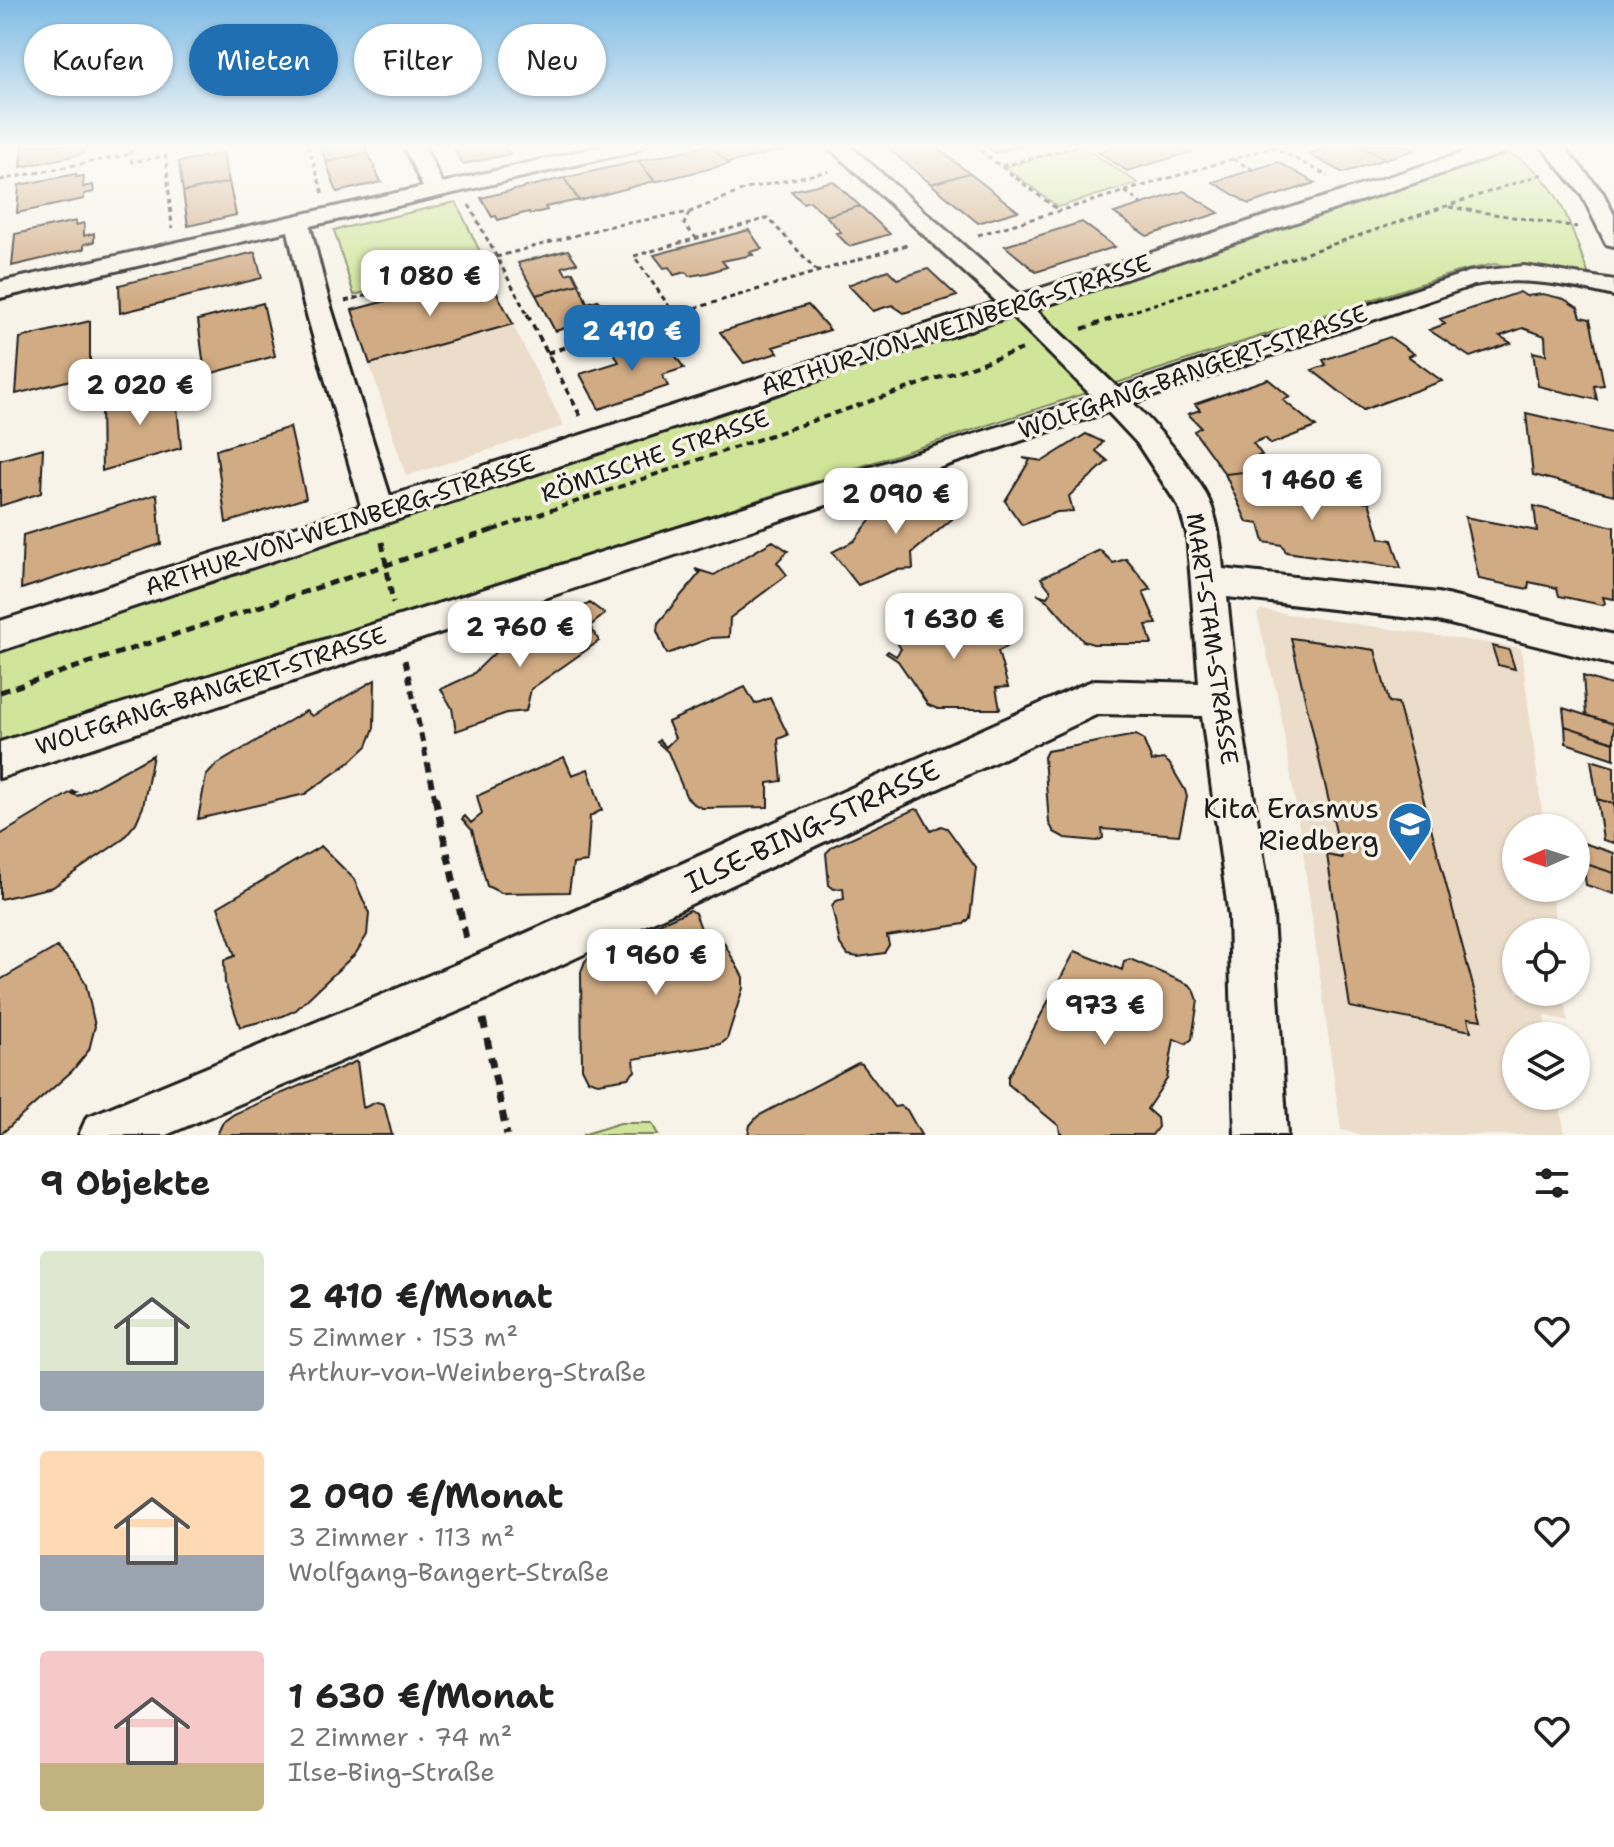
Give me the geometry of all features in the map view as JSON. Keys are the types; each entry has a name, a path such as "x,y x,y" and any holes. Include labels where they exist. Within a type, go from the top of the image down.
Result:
{"street":[{"path":"0,290 412,198"},
{"name":"MART-STAM-STRASSE","path":"896,198 1017,306 1113,400 1148,436 1195,505 1203,534 1219,700 1251,917 1261,1135"},
{"name":"ARTHUR-VON-WEINBERG-STRASSE","path":"0,636 1349,198"},
{"path":"1594,198 1614,239"},
{"path":"298,223 318,308 379,513"},
{"name":"WOLFGANG-BANGERT-STRASSE","path":"0,760 1113,400 1480,277 1501,272 1532,272 1614,288"},
{"path":"1206,581 1438,607 1614,650"},
{"name":"ILSE-BING-STRASSE","path":"105,1135 475,980 1095,697 1219,700"}],"path":[{"path":"169,198 173,251"},
{"path":"324,198 329,216"},
{"path":"454,198 497,259 594,441"},
{"path":"318,308 606,227 690,212 724,198"},
{"path":"1042,198 1059,211"},
{"path":"547,353 817,271 1102,198"},
{"path":"1134,198 1141,204"},
{"name":"RÖMISCHE STRASSE","path":"0,692 385,567 1471,198"},
{"path":"1446,206 1576,227"},
{"path":"690,212 684,224 696,238"},
{"path":"675,315 634,256 768,218 817,271"},
{"path":"379,513 385,567 507,1135"}],"shaded area":[{"path":"487,274 564,426 406,476 352,310"},
{"name":"Kita Erasmus Riedberg","path":"1261,610 1521,648 1542,814 1502,814 1502,902 1553,902 1555,918 1502,918 1502,1006 1566,1006 1568,1022 1544,1015 1545,1022 1502,1022 1502,1110 1561,1110 1565,1135 1361,1135 1341,1130 1301,838 1278,699 1257,614"}],"green space":[{"path":"1046,198 1088,198 1058,207"},
{"path":"1365,198 1557,198 1589,275 1494,264 1457,272 0,747 0,643"},
{"path":"456,202 485,262 354,295 334,230"},
{"path":"620,1123 652,1123 658,1135 582,1135"}],"building":[{"path":"18,198 84,198 84,199 17,213"},
{"path":"184,198 232,198 236,215 188,226"},
{"path":"481,198 579,200 498,220 496,216 492,217"},
{"path":"798,198 851,198 860,206 826,216 810,201 803,203"},
{"path":"948,198 1001,198 1018,211 978,223"},
{"path":"1162,198 1195,198 1219,213 1147,236 1114,213"},
{"path":"1239,198 1268,198 1249,204"},
{"path":"860,206 890,234 849,246 836,233 841,232 826,216"},
{"path":"76,221 76,225 84,223 84,236 94,233 94,242 84,244 84,249 12,266 15,234"},
{"path":"1082,222 1115,247 1036,272 1005,246"},
{"path":"749,230 762,249 750,252 753,255 722,261 727,267 707,273 674,275 654,255"},
{"path":"568,250 577,263 562,267 566,274 573,272 579,284 536,295 518,263"},
{"path":"255,252 262,278 120,313 119,285"},
{"path":"928,269 957,296 904,313 892,305 873,311 848,285 888,270 897,279"},
{"path":"487,274 513,324 370,364 352,310"},
{"path":"579,284 587,303 598,300 607,316 555,331 536,295"},
{"path":"1520,292 1526,296 1543,294 1564,299 1578,308 1581,317 1590,319 1604,385 1594,386 1597,400 1538,386 1533,352 1546,355 1545,336 1523,328 1500,336 1511,343 1470,357 1429,330 1445,324 1440,319"},
{"path":"263,303 275,356 205,375 198,320"},
{"path":"808,305 830,330 773,347 778,353 744,363 720,332"},
{"path":"90,321 90,375 16,394 20,338"},
{"path":"1390,337 1414,354 1408,356 1442,381 1363,410 1312,370 1326,365 1323,360"},
{"path":"663,338 684,368 662,375 668,386 599,409 580,374 619,362 613,351"},
{"path":"1268,379 1290,397 1283,400 1316,427 1271,444 1265,438 1253,443 1262,455 1254,457 1262,470 1225,474 1194,431 1201,427 1188,414 1200,410 1195,404"},
{"path":"175,384 181,448 102,471 101,404"},
{"path":"1526,413 1612,433 1614,495 1533,475"},
{"path":"290,427 306,498 226,523 216,450"},
{"path":"1086,434 1103,442 1096,451 1108,461 1069,496 1073,511 1057,512 1022,525 1005,501 1030,460 1023,458 1043,461"},
{"path":"43,448 41,493 0,506 0,460"},
{"path":"1262,470 1270,484 1281,485 1288,498 1306,500 1304,494 1369,502 1380,538 1392,540 1401,568 1286,552 1282,545 1264,542 1259,524 1247,522 1225,474"},
{"path":"940,484 957,493 947,503 958,514 912,553 913,569 896,570 858,585 832,552 854,541 876,513 871,509 890,515"},
{"path":"157,494 161,544 21,589 23,535"},
{"path":"1534,506 1614,527 1614,599 1603,597 1605,603 1602,605 1559,596 1557,588 1529,582 1528,589 1479,579 1465,517 1537,531"},
{"path":"773,541 788,551 777,562 787,575 730,618 729,637 711,638 667,654 657,631 658,623 700,573 695,569 714,575"},
{"path":"1100,550 1113,563 1126,559 1151,589 1143,592 1157,624 1146,625 1152,644 1093,644 1083,641 1049,602 1037,594 1047,597 1051,591 1041,578"},
{"path":"590,603 605,614 590,626 599,641 531,689 526,711 507,713 456,731 452,708 441,689 472,675 508,640 500,637 502,635 522,642"},
{"path":"959,605 971,619 984,614 1007,647 998,651 1008,687 996,688 1000,709 938,709 928,705 898,661 886,653 888,651 896,656 901,649 893,636"},
{"path":"1291,638 1375,650 1389,702 1398,703 1482,1020 1468,1018 1471,1031 1350,1007 1327,855 1342,858"},
{"path":"1492,646 1509,650 1515,669 1498,665"},
{"path":"1583,676 1614,686 1614,724 1586,715"},
{"path":"375,680 374,728 367,746 350,762 305,794 198,819 206,776 216,765 306,711 312,716"},
{"path":"745,687 755,704 770,698 788,735 778,739 782,781 768,783 768,807 702,808 686,796 668,752 657,742 659,740 666,747 675,738 668,722"},
{"path":"1563,708 1614,724 1614,742 1565,726"},
{"path":"1565,726 1614,742 1614,759 1566,743"},
{"path":"1136,735 1143,739 1152,761 1163,759 1169,763 1185,790 1187,797 1179,835 1102,829 1103,838 1097,841 1065,838 1054,832 1049,823 1044,757 1047,751"},
{"path":"153,755 143,807 136,823 122,840 53,887 0,899 0,835 73,791 76,792 72,794 78,796"},
{"path":"564,757 572,775 588,769 602,810 590,816 587,862 573,864 569,892 501,893 487,886 472,830 462,819 465,816 471,823 482,814 477,796"},
{"path":"1591,760 1614,767 1614,804 1597,799"},
{"path":"1597,799 1614,804 1614,843 1603,840"},
{"path":"915,809 919,810 931,831 941,826 947,828 976,868 970,918 964,924 887,936 889,945 884,953 858,957 848,955 840,944 832,907 835,901 844,899 843,888 834,889 829,885 826,853 833,846"},
{"path":"1590,845 1614,853 1614,873 1590,865"},
{"path":"321,846 354,879 369,913 367,935 356,953 296,1010 240,1027 225,983 224,960 235,956 218,907"},
{"path":"1590,865 1614,873 1614,894 1590,886"},
{"path":"690,910 695,913 707,944 723,941 743,977 743,988 727,1039 721,1044 634,1059 635,1071 628,1078 598,1083 588,1080 582,1068 581,972 585,961 594,953"},
{"path":"57,947 78,969 86,985 95,1026 89,1050 72,1071 0,1135 0,980"},
{"path":"1075,951 1122,970 1124,961 1130,959 1190,985 1195,992 1198,1000 1192,1039 1186,1044 1174,1039 1167,1079 1147,1109 1157,1118 1158,1127 1152,1135 1064,1135 1060,1133 1059,1126 1008,1084 1008,1077"},
{"path":"357,1061 363,1108 377,1102 384,1104 392,1135 217,1135 223,1122 234,1114"},
{"path":"858,1063 862,1064 894,1107 907,1110 921,1135 748,1135 750,1125 758,1116"}],"place":[{"name":"Kita Erasmus Riedberg","path":"1410,863"}]}
